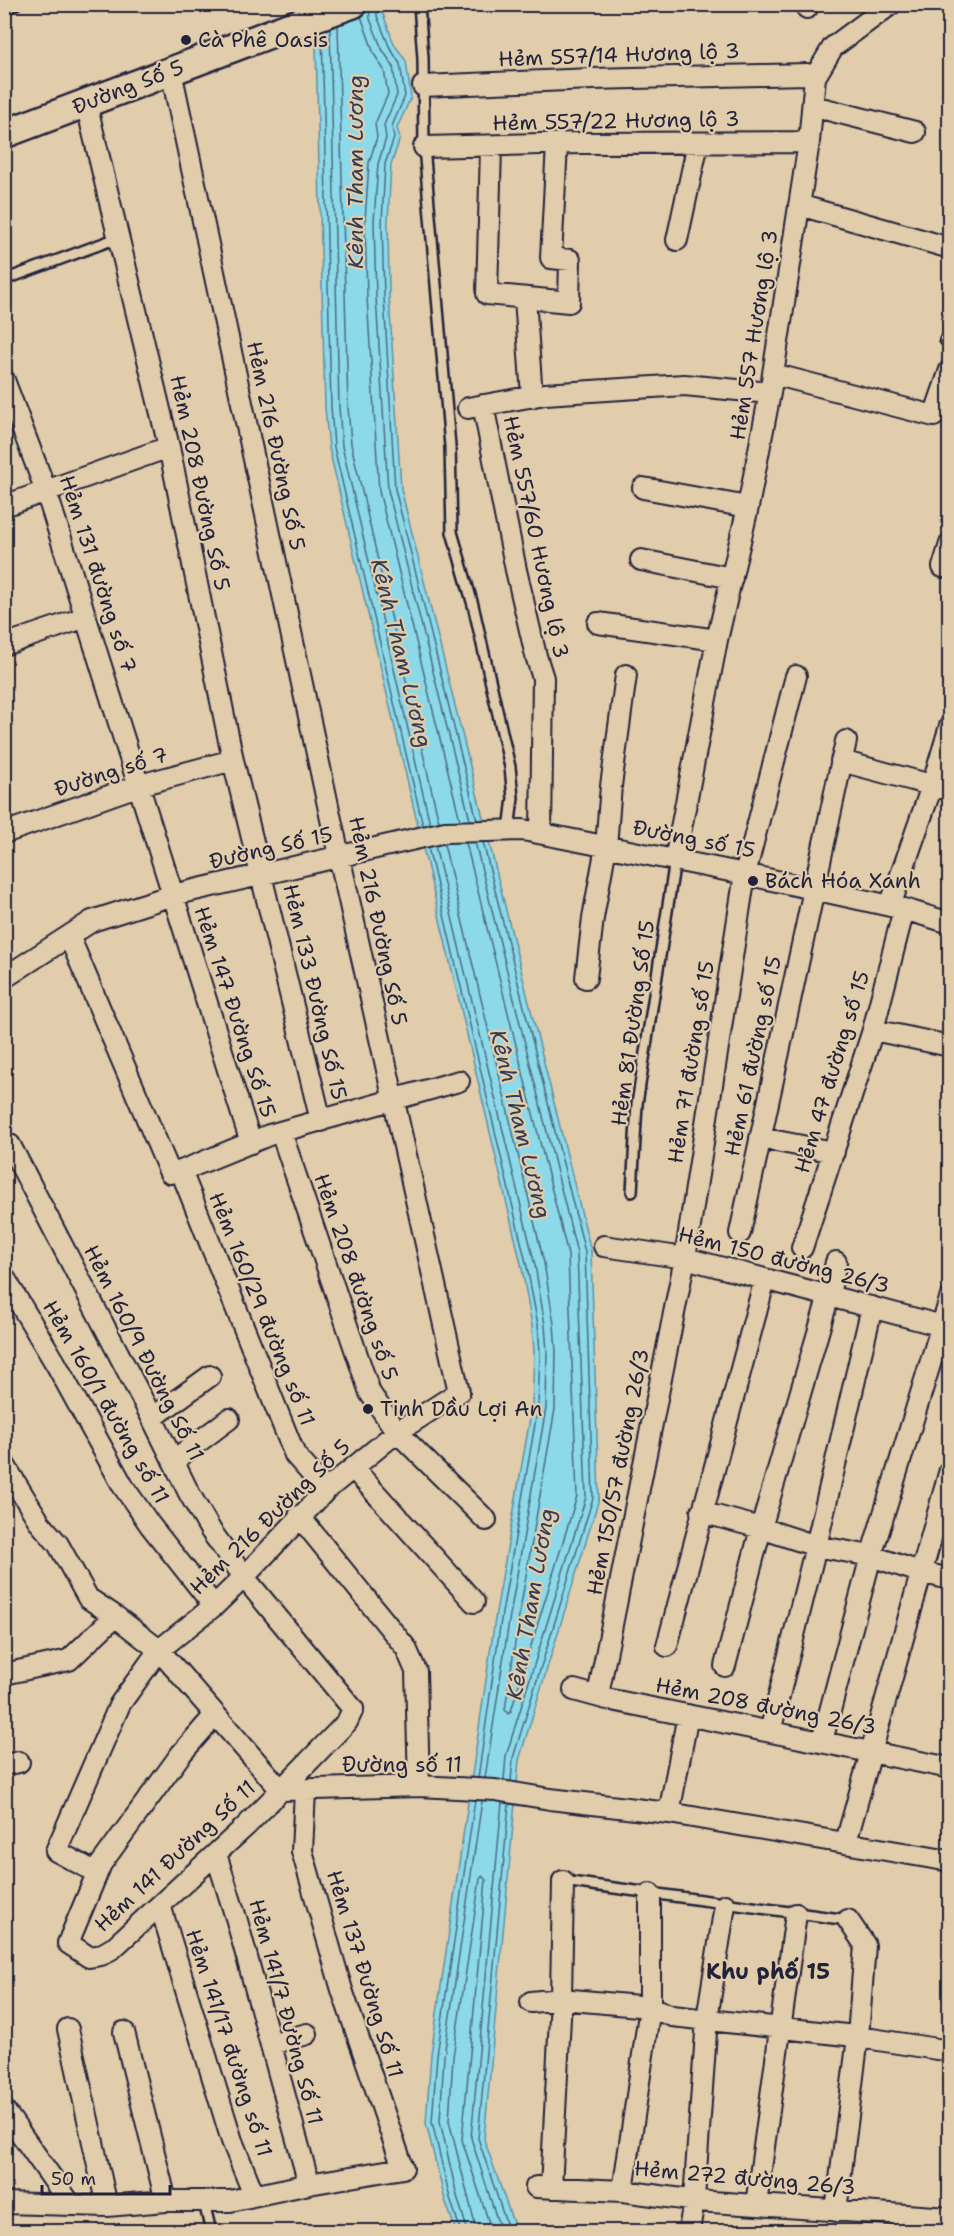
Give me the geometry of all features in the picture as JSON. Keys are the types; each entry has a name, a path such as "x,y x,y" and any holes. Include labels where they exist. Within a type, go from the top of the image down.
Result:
{"street":[{"name":"Đường Số 5","path":"4,134 353,4"},
{"name":"Hẻm 557 Hương lộ 3","path":"675,860 717,640 748,507 772,384 809,142 815,76 833,46 891,4"},
{"name":"Hẻm 216 Đường Số 5","path":"97,1873 56,1851 120,1704 159,1650 213,1606 244,1577 299,1516 326,1490 397,1432 459,1392 392,1100 171,71"},
{"name":"Hẻm 557/14 Hương lộ 3","path":"423,86 604,78 807,74 815,76"},
{"name":"Hẻm 208 Đường Số 5","path":"86,103 169,447 233,760 262,874"},
{"path":"813,106 915,132"},
{"name":"Hẻm 557/22 Hương lộ 3","path":"424,147 809,142"},
{"path":"677,240 698,143"},
{"path":"491,147 487,294 569,302 570,260 551,258 557,144"},
{"path":"800,205 950,248"},
{"path":"525,298 532,397"},
{"name":"Hẻm 557/60 Hương lộ 3","path":"541,833 543,678 476,407 532,397 684,385 772,384 934,416 950,370"},
{"name":"Hẻm 131 đường số 7","path":"4,380 46,491 140,785 172,895"},
{"path":"4,506 169,447"},
{"path":"643,488 748,507"},
{"path":"943,567 950,544"},
{"path":"641,560 732,578"},
{"path":"4,645 86,617"},
{"path":"598,623 717,640"},
{"path":"586,978 593,918 606,846 626,675"},
{"name":"Hẻm 71 đường số 15","path":"685,1258 745,874 796,676"},
{"name":"Hẻm 47 đường số 15","path":"802,1248 873,1030 897,908 941,788 950,726"},
{"name":"Hẻm 61 đường số 15","path":"740,1233 812,889 846,741"},
{"name":"Đường số 7","path":"4,833 140,785 233,760"},
{"path":"841,761 941,788"},
{"name":"Đường số 15","path":"503,831 523,830 541,833 745,874 897,908 950,923"},
{"name":"Đường Số 15","path":"69,936 92,921 172,895 445,832 503,831"},
{"name":"Hẻm 133 Đường Số 15","path":"262,874 321,1121"},
{"name":"Hẻm 147 Đường Số 15","path":"172,895 252,1143"},
{"path":"4,978 69,936"},
{"name":"Hẻm 160/29 đường số 11","path":"69,936 176,1172 295,1455 326,1490"},
{"path":"873,1030 950,1046"},
{"path":"176,1172 281,1132 459,1081"},
{"name":"Hẻm 208 đường số 5","path":"281,1132 370,1393 397,1432 486,1520"},
{"path":"760,1138 834,1152"},
{"name":"Hẻm 160/9 Đường Số 11","path":"10,1145 189,1493 211,1531 244,1577 353,1709 347,1722 281,1790"},
{"name":"Hẻm 150 đường 26/3","path":"604,1246 685,1258 946,1327"},
{"name":"Hẻm 150/57 đường 26/3","path":"598,1695 685,1258"},
{"path":"725,1666 761,1528 829,1295 836,1262"},
{"name":"Hẻm 160/1 đường số 11","path":"4,1277 56,1364 123,1486 150,1525 213,1606"},
{"path":"667,1646 765,1279"},
{"path":"822,1741 870,1556 946,1327 950,1299"},
{"path":"773,1720 872,1307"},
{"path":"152,1418 210,1376"},
{"path":"173,1461 229,1419"},
{"path":"4,1464 40,1523 58,1544 88,1598 116,1616 159,1650 281,1790"},
{"path":"353,1468 474,1602"},
{"path":"846,1842 950,1470"},
{"path":"701,1512 816,1546 870,1556 950,1579"},
{"path":"299,1516 406,1648 410,1656 416,1671 419,1786"},
{"path":"4,1674 69,1660 116,1616"},
{"name":"Hẻm 208 đường 26/3","path":"574,1690 607,1699 950,1767"},
{"path":"97,1873 101,1864 181,1754 215,1715"},
{"path":"669,1813 688,1715"},
{"name":"Đường số 11","path":"281,1790 419,1786 495,1790 669,1813 950,1861"},
{"name":"Hẻm 141 Đường Số 11","path":"97,1873 68,1943 89,1957 101,1955 113,1948 216,1854 281,1790"},
{"name":"Hẻm 137 Đường Số 11","path":"306,1791 302,1851 342,1989 403,2168 309,2184"},
{"name":"Hẻm 141/7 Đường Số 11","path":"216,1854 237,1921 309,2184"},
{"path":"561,1999 563,1881"},
{"path":"623,2191 650,2007 650,1894"},
{"name":"Hẻm 141/17 đường số 11","path":"160,1905 232,2141 254,2195"},
{"path":"689,2232 694,2199 707,2019 726,1905"},
{"path":"756,2205 795,1914"},
{"path":"836,2211 858,2037 865,1945 848,1920"},
{"path":"531,2002 561,1999 650,2007 672,2016 858,2037 950,2051"},
{"name":"Hẻm 272 đường 26/3","path":"561,1999 544,2187 623,2191 756,2205 950,2218"},
{"path":"69,2030 107,2206"},
{"path":"124,2032 166,2201"},
{"path":"271,2044 307,2034"},
{"path":"4,2110 71,2205"},
{"path":"4,2203 107,2206 166,2201 231,2201 309,2184"}],"lane":[{"path":"4,9 16,4"},
{"path":"419,4 424,147 450,446 452,532 473,605 510,767 513,798 503,831"},
{"path":"4,280 120,237"},
{"name":"Hẻm 81 Đường Số 15","path":"632,1192 638,1104 675,860"},
{"path":"563,1881 848,1920"},
{"path":"204,2202 211,2232"}],"water":[{"name":"Kênh Tham Lương","path":"315,5 382,5 394,44 406,61 411,97 397,128 400,138 391,165 388,222 389,296 401,489 591,1251 599,1499 519,1760 484,2139 516,2231 456,2231 445,2200 426,2123 431,2054 496,1612 532,1407 534,1352 532,1326 522,1268 329,448 325,408"}],"place":[{"name":"Cà Phê Oasis","path":"186,40"},
{"name":"Bách Hóa Xanh","path":"753,881"},
{"name":"Tinh Dầu Lợi An","path":"368,1409"}],"district":[{"name":"Khu phố 15","path":"768,1971"}]}
